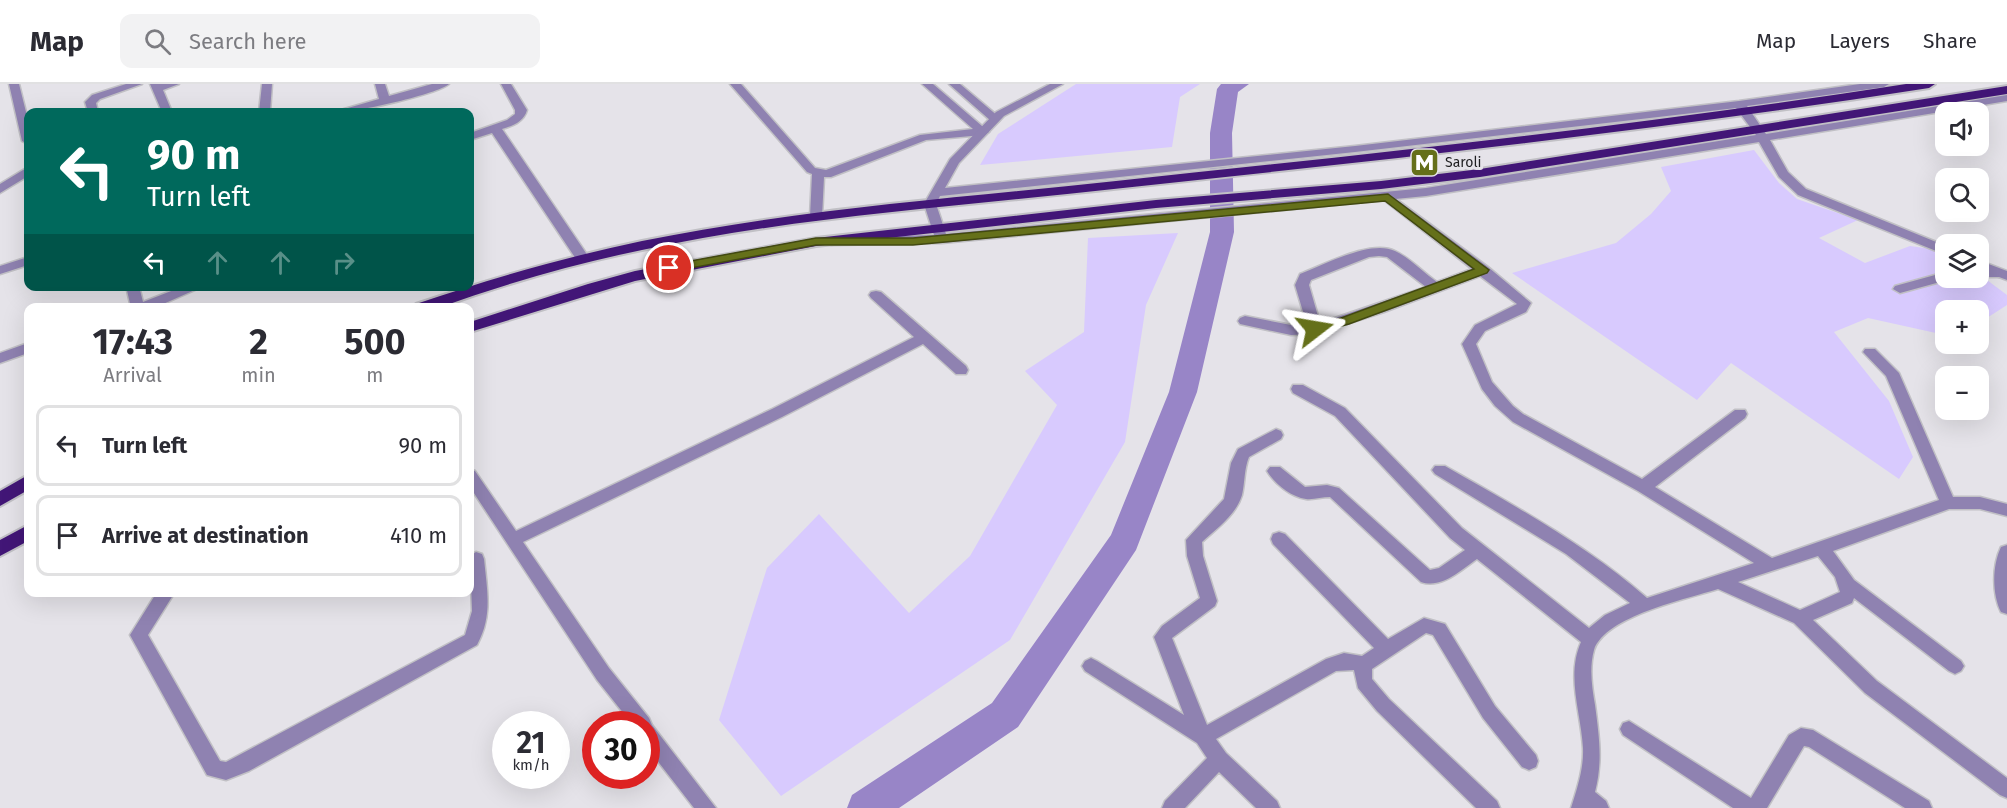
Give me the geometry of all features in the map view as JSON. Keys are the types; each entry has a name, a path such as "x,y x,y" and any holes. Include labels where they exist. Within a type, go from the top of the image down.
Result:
{"highway":[{"path":"438,303 583,259 671,240 933,199 1743,108 1929,84"},
{"path":"474,326 593,286 816,242 940,233 1157,211 1480,173 1762,134 2007,90"},
{"path":"0,499 24,484"},
{"path":"0,549 24,534"}],"street":[{"path":"14,84 24,125"},
{"path":"92,108 90,102 96,97 136,84"},
{"path":"165,108 156,86 174,84"},
{"path":"265,108 267,84"},
{"path":"380,84 385,102"},
{"path":"361,108 442,84"},
{"path":"474,136 511,122 520,115 521,110 506,84"},
{"path":"735,84 811,170 818,174 827,174 924,137 982,132"},
{"path":"927,84 982,132"},
{"path":"954,84 995,119"},
{"path":"940,233 933,199 954,161 1000,114 1058,84"},
{"path":"1884,84 1743,108 1762,134 1783,178 1790,185 1935,246"},
{"path":"1262,200 1388,197 1762,134 2007,98"},
{"path":"495,128 583,259"},
{"path":"0,189 24,174"},
{"path":"816,217 818,174"},
{"path":"15,181 24,178"},
{"path":"1388,197 1524,303 1521,309 1480,328 1469,344 1490,393 1518,418 1643,487 1770,565"},
{"path":"1315,329 1302,285 1305,276 1367,253 1391,254 1436,288"},
{"path":"0,270 24,262"},
{"path":"1989,269 2004,275"},
{"path":"1245,321 1291,330 1315,329 1436,288 1488,274"},
{"path":"1989,274 2004,275"},
{"path":"1900,289 1935,279"},
{"path":"152,303 184,291"},
{"path":"876,295 961,370"},
{"path":"514,539 777,413 925,337"},
{"path":"0,358 24,349"},
{"path":"1870,352 1892,373 1948,503"},
{"path":"1298,389 1340,412 1444,521 1477,550 1590,639"},
{"path":"1643,487 1740,414"},
{"path":"1270,808 1219,759 1203,737 1163,637 1209,601 1195,556 1194,540 1229,506 1234,493 1237,467 1243,453 1276,435"},
{"path":"1440,470 1576,551 1645,606"},
{"path":"1275,471 1300,492 1309,494 1325,490 1334,492 1427,578 1435,578 1443,574 1477,550"},
{"path":"474,481 603,674 632,711"},
{"path":"1588,804 1592,750 1582,661 1590,639 1602,626 1626,612 1822,549 1948,503 1980,503 2007,510"},
{"path":"1279,539 1387,649"},
{"path":"1822,549 1849,585 1955,666"},
{"path":"2007,552 2002,581 2007,607"},
{"path":"164,597 139,635 214,769 226,771 242,765 471,640 478,629 481,618 476,559"},
{"path":"1720,582 1800,618 1870,687 2007,789"},
{"path":"1800,618 1846,598 1850,592 1849,585"},
{"path":"1203,737 1332,664 1344,661 1364,664 1424,625 1439,629 1489,712 1529,761"},
{"path":"1364,664 1362,672 1364,682 1383,705 1490,808"},
{"path":"1091,666 1203,737"},
{"path":"1629,729 1750,808"},
{"path":"1756,808 1796,741 1801,737 1813,739 1923,808"},
{"path":"660,749 702,803"},
{"path":"1172,808 1219,759"}],"shaded area":[{"path":"1076,84 1200,84 1180,97 1172,147 980,165 998,134"},
{"path":"1754,150 1779,183 1797,199 1858,220 1819,238 1865,263 1910,246 1935,250 1935,288 1989,288 1989,282 2007,295 2007,305 1989,317 1989,300 1935,300 1935,333 1868,318 1834,332 1889,401 1913,457 1899,479 1731,363 1697,400 1512,273 1616,243 1651,214 1671,191 1661,167"},
{"path":"1178,233 1146,305 1125,442 1010,640 781,796 719,720 767,568 819,514 909,613 970,556 1057,405 1025,371 1084,332 1088,238"}],"waterway":[{"path":"866,808 1005,715 1125,541 1183,392 1222,232 1221,133 1228,89 1238,84"}],"place":[{"name":"Saroli","path":"1424,162"}],"route":[{"path":"669,268 816,242 913,242 1263,207 1388,197 1483,270 1379,309 1315,329"}]}
